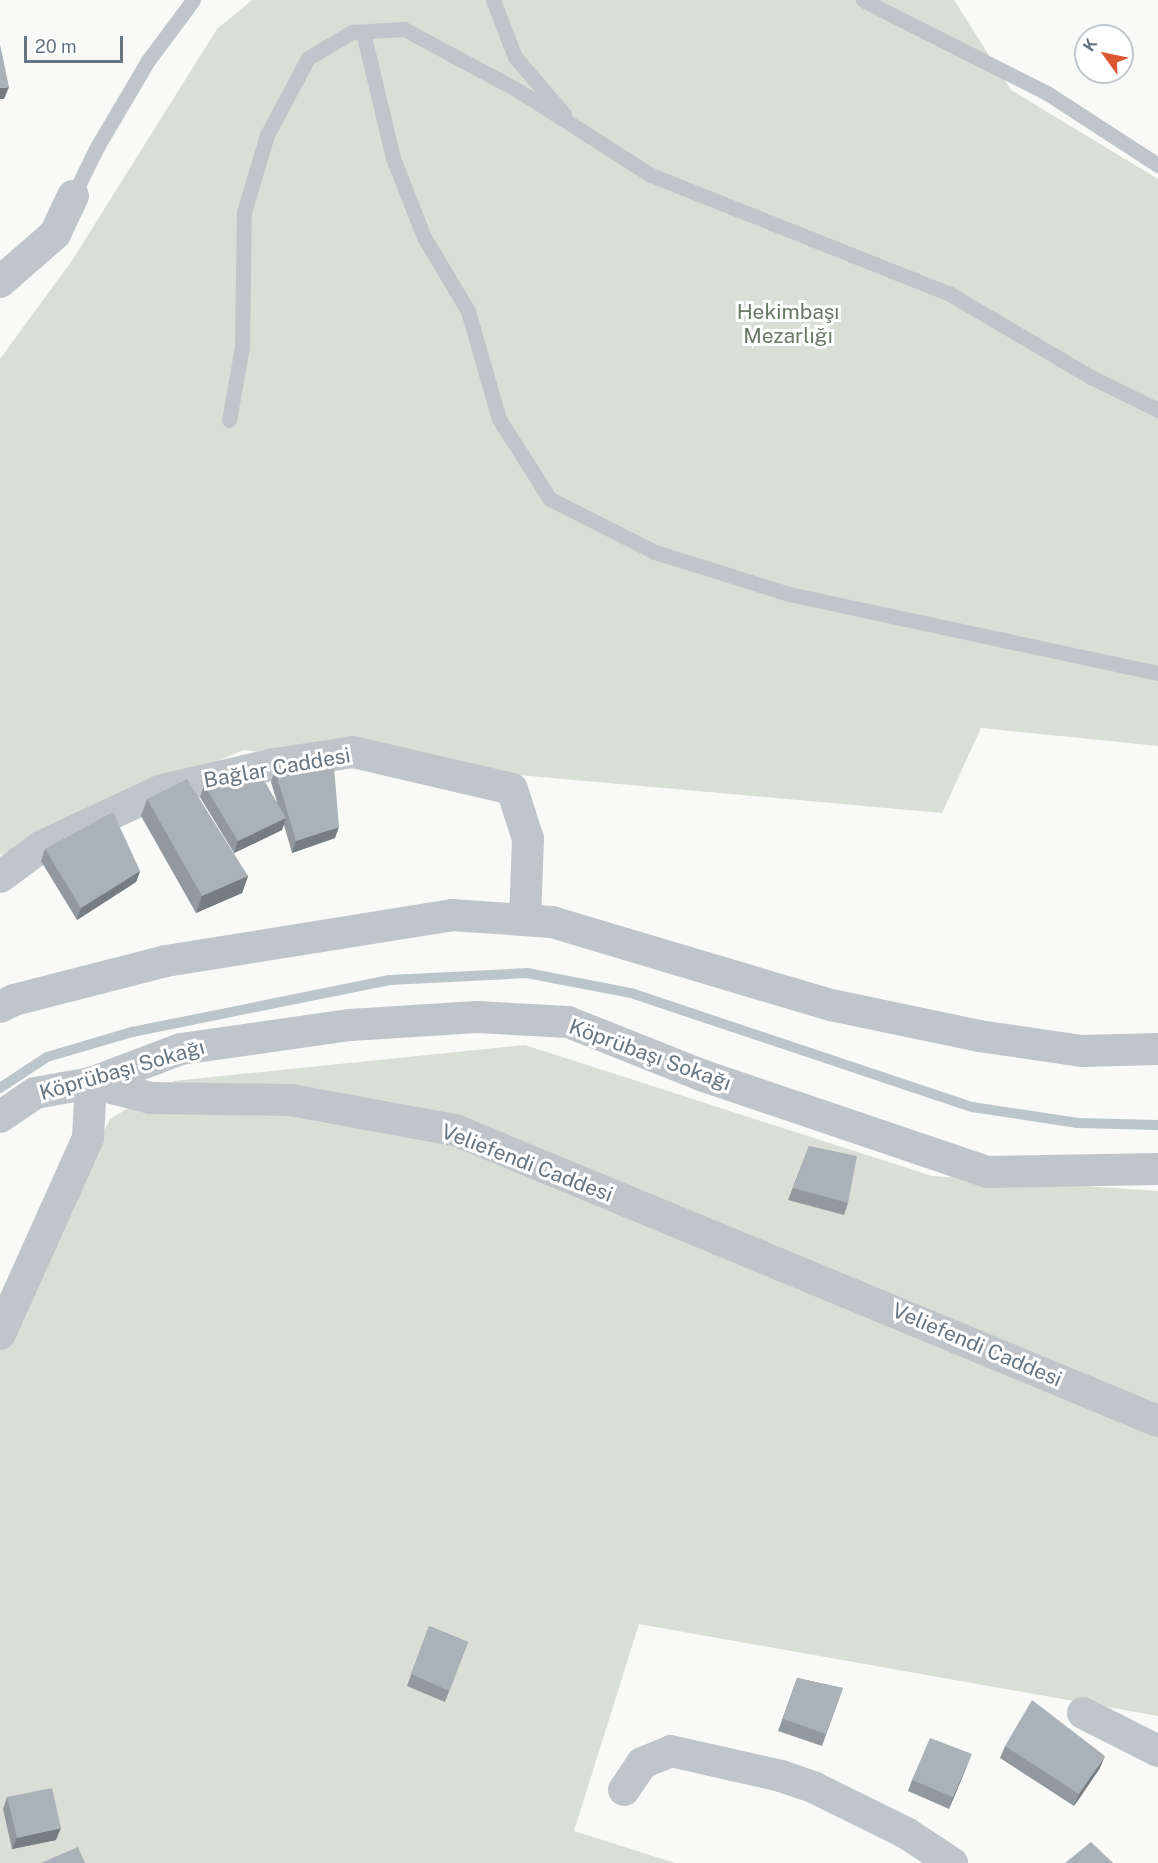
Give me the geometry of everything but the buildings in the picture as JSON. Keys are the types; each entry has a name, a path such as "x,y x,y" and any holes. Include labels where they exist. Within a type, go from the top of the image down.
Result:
{"street":[{"path":"0,282 55,234 73,196"},
{"name":"Bağlar Caddesi","path":"0,877 42,846 162,790 274,764 353,752 512,789 528,839 525,920"},
{"path":"0,1007 14,1000 166,961 333,932 452,915 552,922 831,1005 979,1036 1082,1051 1158,1049"},
{"name":"Köprübaşı Sokağı","path":"0,1117 35,1093 91,1083 181,1049 350,1025 477,1017 568,1022 701,1075 987,1172 1158,1169"},
{"path":"0,1334 88,1137 91,1083"},
{"name":"Veliefendi Caddesi","path":"91,1083 151,1098 291,1100 455,1130 1158,1421"},
{"path":"1083,1713 1158,1751"},
{"path":"624,1790 642,1763 671,1751 781,1776 815,1788 906,1833 952,1863"}],"lane":[{"path":"73,196 97,147 147,62 193,0"},
{"path":"494,0 515,57 573,125"},
{"path":"863,0 1047,93 1158,165"},
{"path":"229,420 243,347 243,212 267,135 308,58 352,32 404,29 519,91 651,175 950,294 1091,376 1158,410"},
{"path":"363,32 393,158 420,227 468,311 499,419 550,499 655,552 789,594 1158,673"}],"green space":[{"name":"Hekimbaşı Mezarlığı","path":"252,0 954,0 1011,90 1158,179 1158,746 981,728 942,813 243,750 0,855 0,359 73,259 217,29"},
{"path":"525,1045 932,1176 1158,1191 1158,1716 639,1624 574,1831 675,1863 0,1863 0,1347 110,1119 174,1081"}],"waterway":[{"path":"0,1088 47,1057 132,1032 390,980 527,973 631,993 972,1107 1078,1123 1158,1125"}]}
